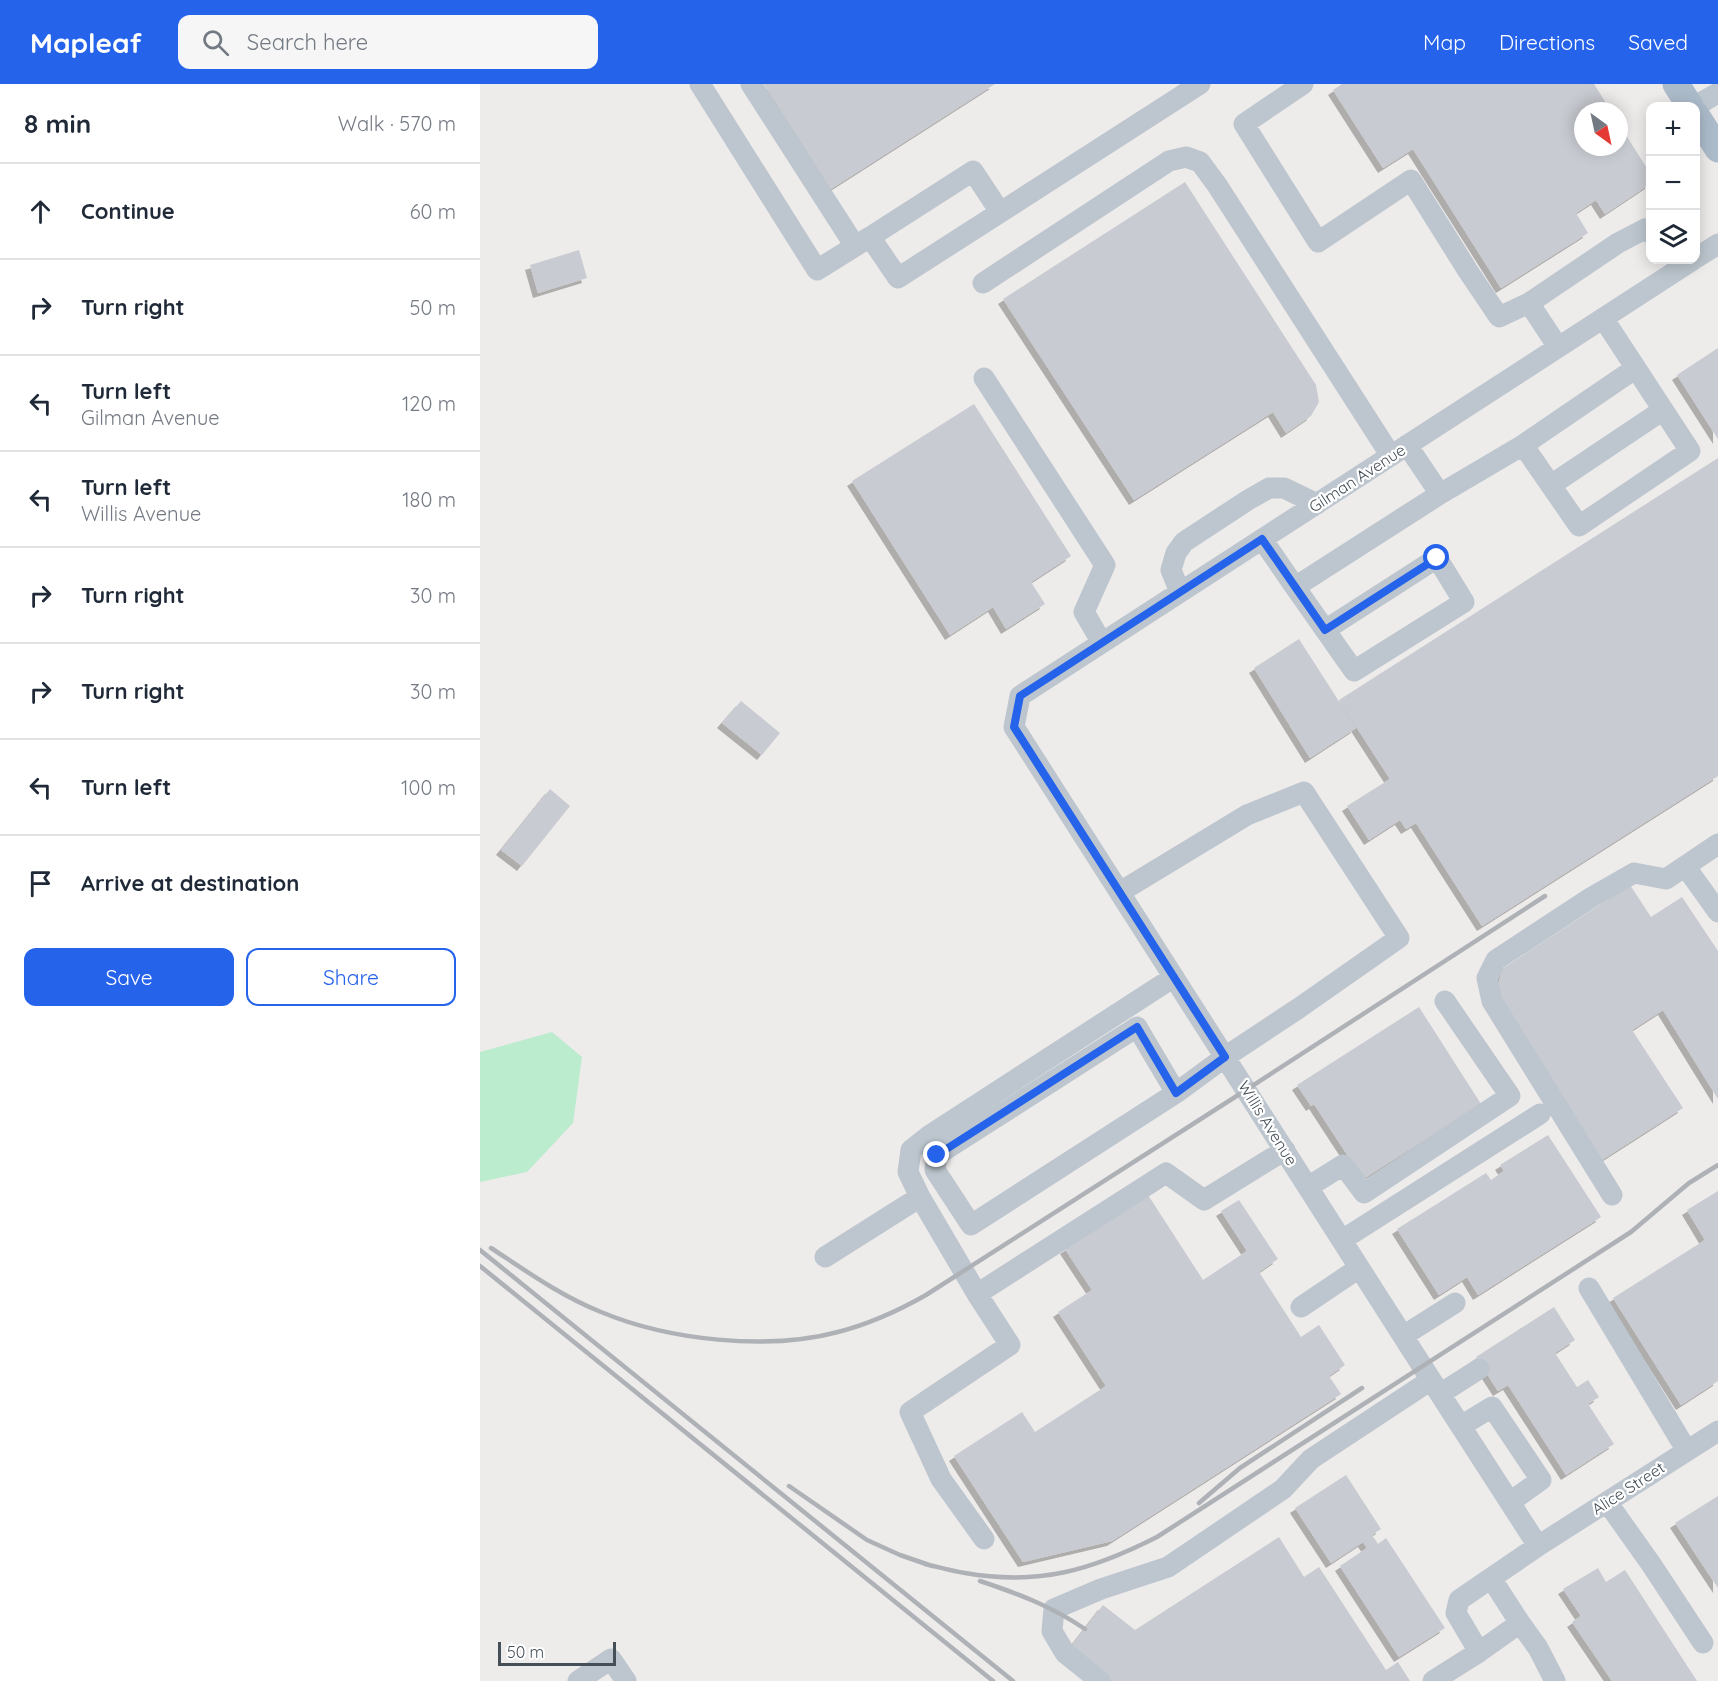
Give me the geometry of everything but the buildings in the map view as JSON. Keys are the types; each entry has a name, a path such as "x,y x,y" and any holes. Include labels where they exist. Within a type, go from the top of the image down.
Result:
{"main road":[{"path":"1676,84 1687,102"},
{"path":"1700,122 1718,149"}],"street":[{"path":"699,84 817,270 973,171 1000,212"},
{"path":"751,84 862,242 898,278 1200,84"},
{"path":"1303,84 1244,124 1318,242 1411,180 1499,317 1529,303 1618,243 1646,230"},
{"path":"1700,103 1718,93"},
{"path":"983,283 1169,161 1186,157 1200,162 1399,450 1440,494"},
{"name":"Gilman Avenue","path":"1700,254 1718,244"},
{"name":"Gilman Avenue","path":"1020,696 1603,318 1681,264"},
{"path":"1529,303 1558,347"},
{"path":"1523,445 1579,526 1690,451 1603,318"},
{"path":"1295,587 1440,494 1523,445 1636,368"},
{"path":"984,378 1106,565 1084,612 1102,643"},
{"path":"1551,485 1664,410"},
{"path":"1180,592 1171,570 1176,553 1184,542 1239,506 1269,488 1284,488 1317,504"},
{"path":"1262,539 1295,587 1325,630 1354,671 1464,602 1437,558 1325,630"},
{"name":"Willis Avenue","path":"1020,696 1014,727 1402,1336 1539,1546"},
{"path":"1120,892 1247,815 1304,792 1399,938 1176,1093 971,1225 935,1170 937,1155 1137,1027 1176,1093"},
{"path":"1612,1195 1492,1001 1487,978 1496,960 1592,897 1634,873 1666,879 1718,844"},
{"path":"1685,866 1715,902"},
{"path":"984,1539 941,1479 910,1413 1010,1345 920,1197 908,1172 911,1150 930,1135 1174,977"},
{"path":"1308,1187 1343,1165 1364,1193 1510,1096 1445,1000"},
{"path":"1342,1240 1540,1114"},
{"path":"977,1294 1166,1173 1204,1200 1285,1150"},
{"path":"825,1257 920,1197"},
{"path":"1300,1307 1359,1268"},
{"path":"1589,1288 1687,1450"},
{"path":"1402,1336 1455,1303"},
{"path":"1100,1681 1065,1653 1052,1631 1054,1609 1168,1567 1283,1489 1311,1459 1435,1387 1479,1369"},
{"path":"1461,1426 1492,1407 1541,1480 1510,1502"},
{"name":"Alice Street","path":"1479,1652 1456,1613 1459,1600 1718,1431"},
{"path":"1607,1502 1703,1643"},
{"path":"1491,1578 1538,1648 1555,1681"},
{"path":"1433,1681 1520,1623"},
{"path":"578,1681 611,1659 626,1681"}],"green space":[{"path":"552,1032 582,1057 573,1123 527,1172 480,1182 480,1052"}],"railway":[{"path":"491,1248 544,1283 586,1306 656,1330 718,1340 780,1341 810,1338 861,1325 894,1312 926,1295 1545,896"},
{"path":"925,1564 992,1577 1041,1576 1087,1566 1133,1549 1157,1537 1631,1232 1689,1183 1718,1165"},
{"path":"480,1250 1013,1681"},
{"path":"480,1266 993,1681"},
{"path":"1199,1503 1240,1468 1362,1388"},
{"path":"789,1486 867,1540 932,1566"},
{"path":"980,1581 1034,1601 1085,1629"}],"route":[{"path":"937,1155 1137,1027 1176,1093 1225,1057 1014,727 1020,696 1262,539 1325,630 1437,558"}]}
